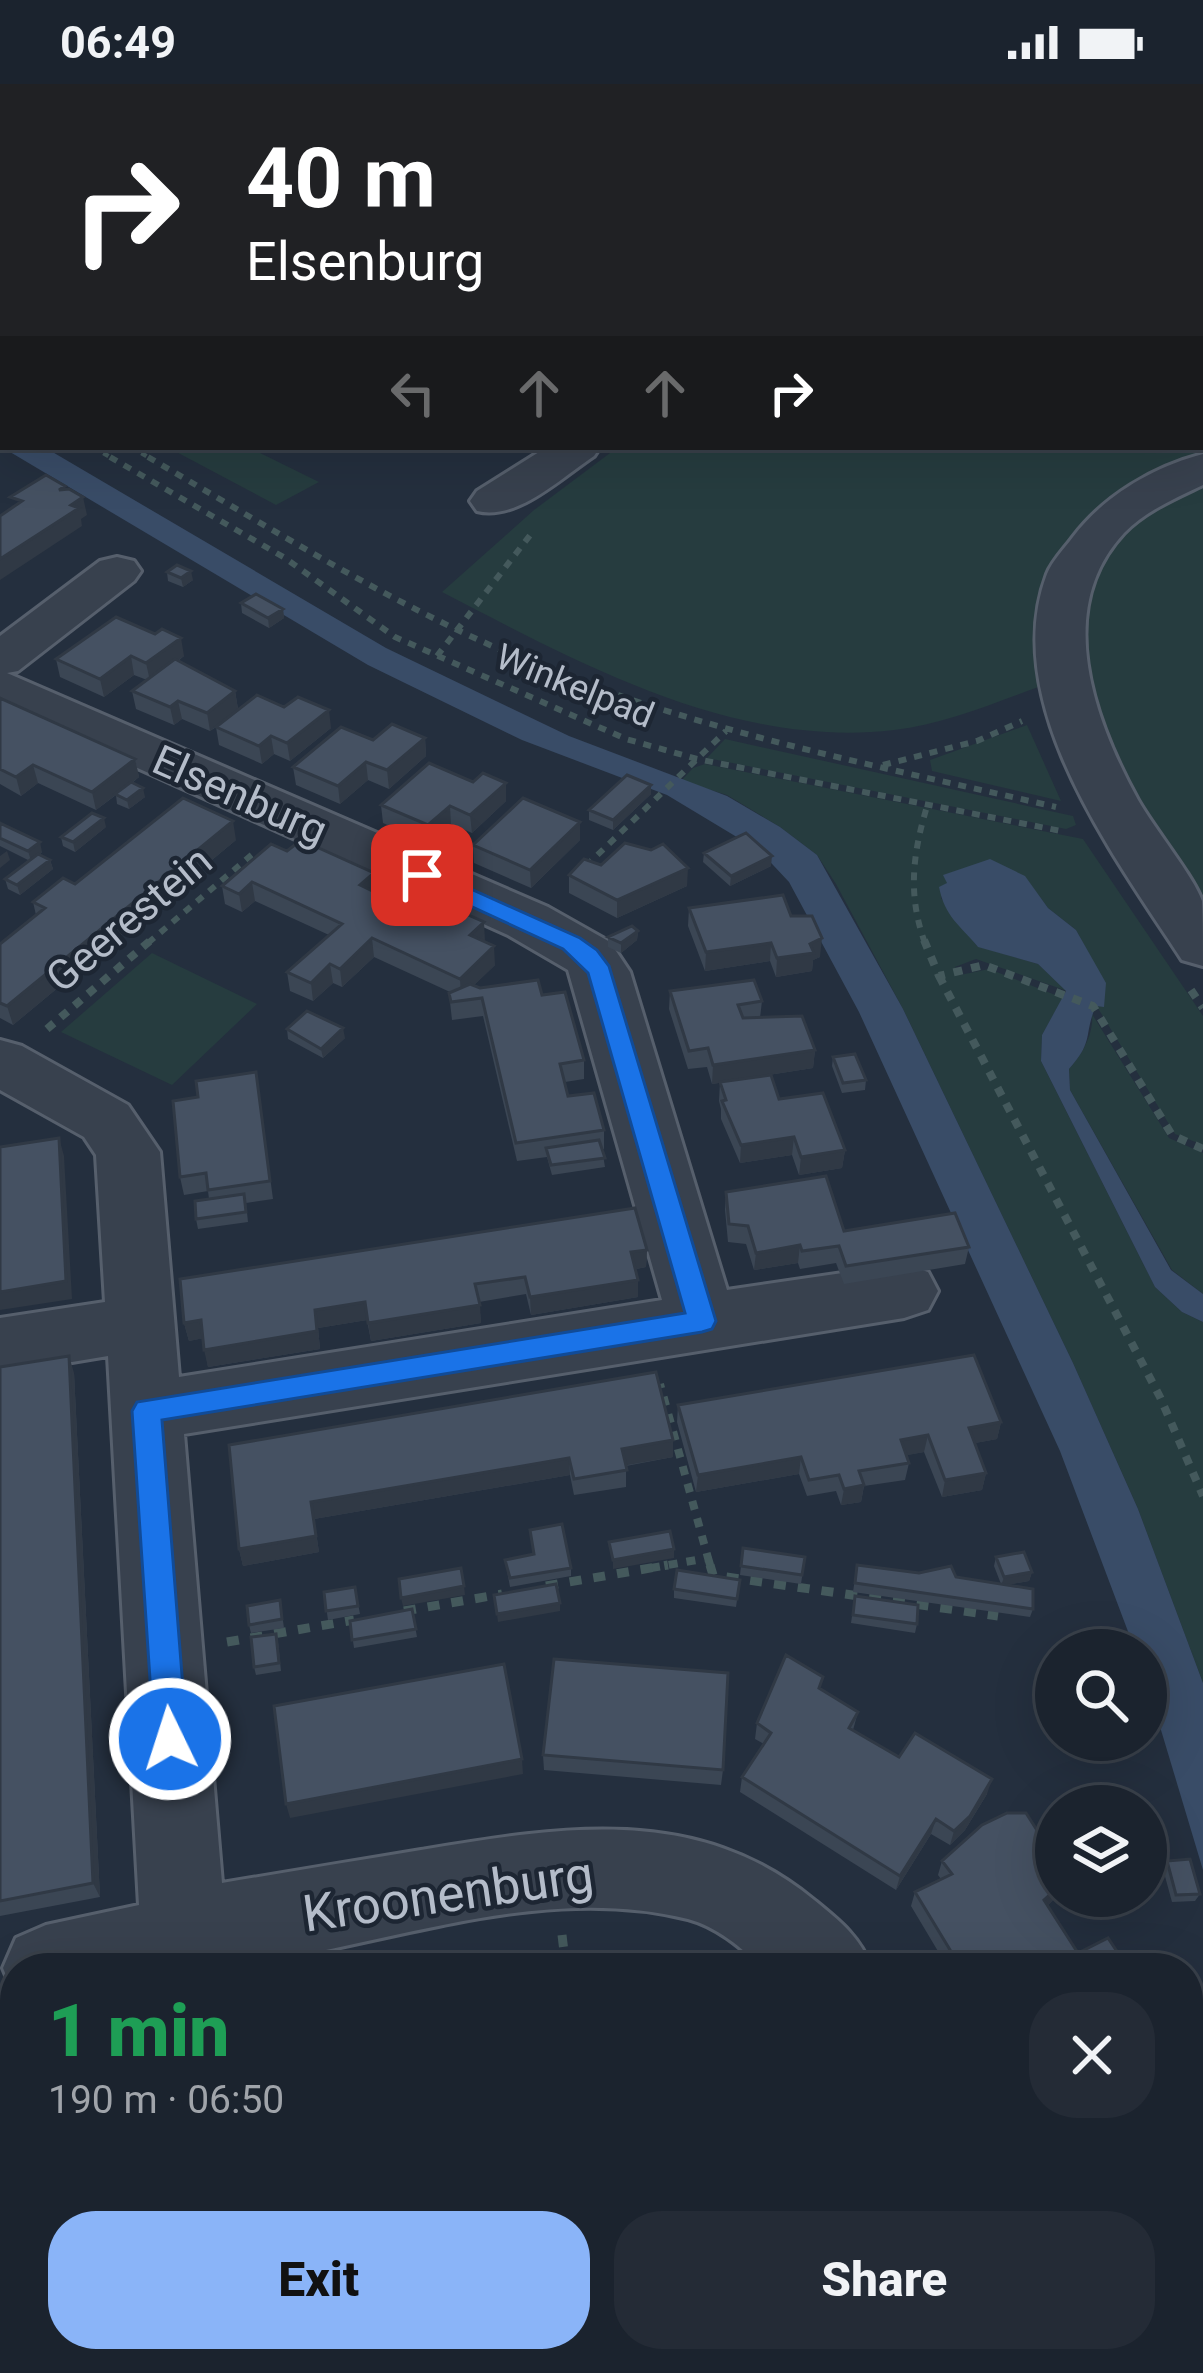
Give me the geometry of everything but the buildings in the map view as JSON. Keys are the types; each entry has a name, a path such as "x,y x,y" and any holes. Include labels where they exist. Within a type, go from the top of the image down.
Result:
{"street":[{"path":"493,501 573,450"},
{"path":"1203,468 1121,512 1081,557 1064,614 1067,688 1096,829 1203,946"},
{"path":"0,660 117,571"},
{"name":"Elsenburg","path":"0,687 528,921 589,956 600,972 674,1326"},
{"path":"3,1064 106,1121 128,1151 182,1911 170,1934"},
{"path":"147,1411 904,1291"},
{"path":"0,1346 140,1324"},
{"name":"Kroonenburg","path":"129,1953 157,1948 170,1934 554,1868 628,1870 694,1879 755,1906 811,1953"}],"path":[{"name":"Winkelpad","path":"98,450 285,558 395,637 606,731 697,759 1096,829"},
{"name":"Winkelpad","path":"136,450 458,630 602,689 726,731 879,766 1096,829"},
{"path":"437,656 540,526"},
{"name":"Winkelpad","path":"879,766 977,741 1016,724 1067,688"},
{"path":"528,921 726,731"},
{"path":"928,803 911,854 915,924 1149,1376 1203,1496"},
{"name":"Geerestein","path":"3,1064 292,820"},
{"path":"938,976 984,965 1093,1006 1172,1136 1203,1149"},
{"path":"674,1326 713,1575 998,1616"},
{"path":"527,1590 708,1558"},
{"path":"391,1614 504,1594"},
{"path":"164,1653 368,1618"}],"green space":[{"path":"173,450 254,450 319,482 276,505"},
{"path":"614,450 1203,450 1203,458 1137,488 1044,685 970,712 894,730 834,732 717,713 603,672 442,592 534,510"},
{"path":"1203,481 1203,926 1143,832 1080,663 1090,578 1111,539 1159,502"},
{"path":"1027,725 1061,801 932,771 930,760"},
{"path":"725,739 1073,816 1076,825 1066,829 707,758"},
{"path":"705,764 1083,839 1203,1016 1203,1145 1175,1134 1096,1005 1103,981 1076,930 1037,893 950,875 941,898 977,946 1038,964 1067,991 976,959 955,967 960,975 989,969 1063,998 1042,1035 1041,1061 1155,1287 1182,1312 1203,1322 1203,1683 1138,1509 1073,1363 903,1009 836,884 817,855 780,827 727,795 681,781 693,768"},
{"path":"152,953 257,1004 172,1085 61,1032"},
{"path":"1092,1014 1169,1138 1203,1153 1203,1294 1172,1270 1070,1090 1069,1069 1086,1043"}],"water":[{"path":"7,450 49,450 386,648 569,736 727,796 817,855 903,1009 1138,1509 1203,1683 1203,1870 1167,1750 1167,1629 1127,1629 1060,1451 859,1012 789,882 760,851 667,795 522,740 368,665"},
{"path":"990,859 1025,876 1048,908 1076,930 1106,983 1104,1007 1096,1006 1086,1044 1069,1069 1070,1090 1171,1270 1203,1294 1203,1322 1182,1312 1155,1287 1041,1061 1042,1035 1066,991 1038,964 978,947 945,906 939,887 947,883 943,875"}],"route":[{"path":"170,1739 147,1411 702,1321 600,972 589,956 571,944 422,875"}]}
